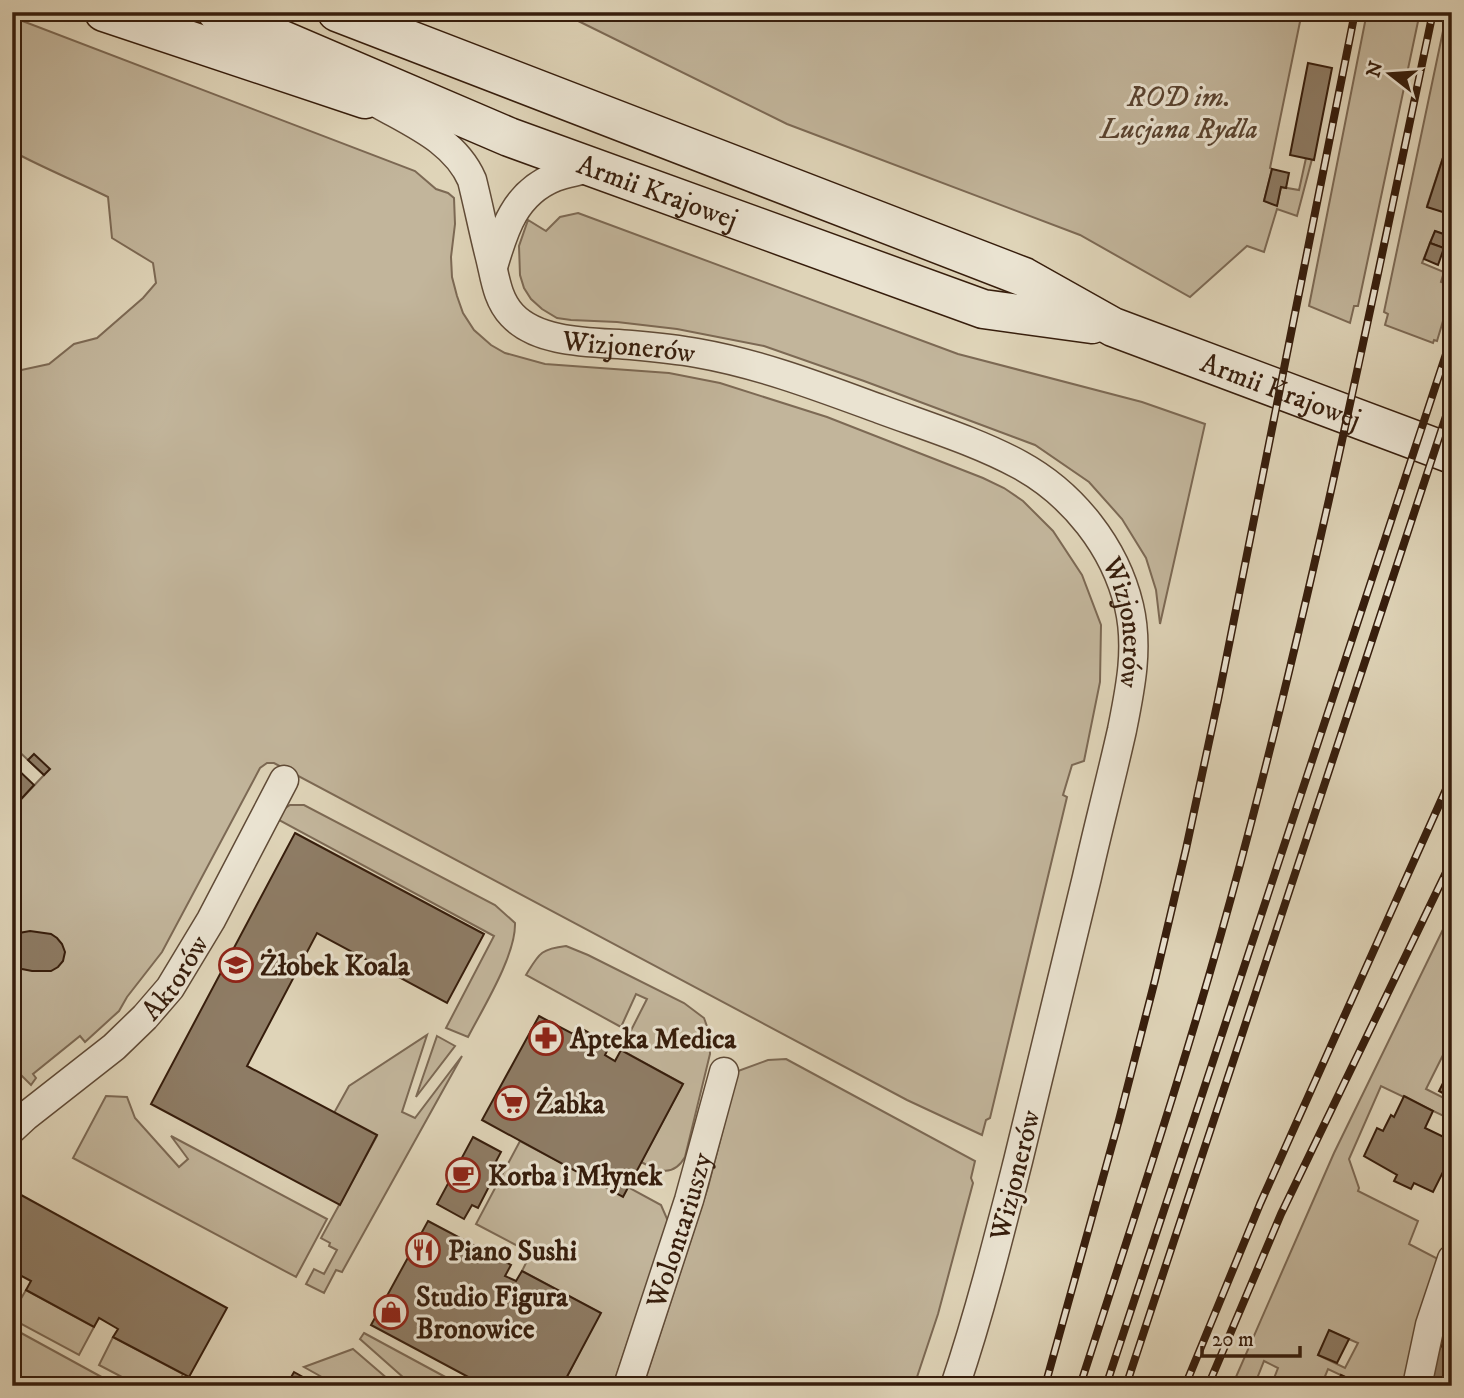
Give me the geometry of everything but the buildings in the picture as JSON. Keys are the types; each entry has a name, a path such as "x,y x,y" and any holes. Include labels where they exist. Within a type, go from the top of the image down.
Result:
{"main road":[{"path":"104,12 379,104 509,137"},
{"name":"Armii Krajowej","path":"217,12 509,137 983,309 1113,327"},
{"name":"Armii Krajowej","path":"337,12 375,22 1024,277 1113,327 1452,454"}],"street":[{"name":"Wizjonerów","path":"379,104 438,138 457,155 466,168 472,180 500,298 512,315 527,327 550,336 698,353 769,370 998,454 1023,467 1062,496 1091,527 1115,565 1130,608 1133,638 1131,686 1114,769 1006,1210 955,1386"},
{"path":"493,267 510,217 523,198 555,177 592,167"},
{"name":"Aktorów","path":"12,1129 122,1040 170,988 211,919 284,780"},
{"name":"Wolontariuszy","path":"628,1386 689,1200 724,1072"},
{"path":"1417,1386 1430,1325 1452,1259"}],"green space":[{"name":"ROD im. Lucjana Rydla","path":"560,12 1302,12 1264,201 1277,205 1281,187 1299,190 1306,158 1312,159 1297,216 1277,209 1264,252 1247,246 1190,297 1080,235 787,124"},
{"path":"1367,12 1420,12 1358,306 1354,306 1350,323 1309,306"},
{"path":"1447,12 1452,12 1452,130 1427,206 1452,215 1452,237 1435,231 1422,263 1444,272 1441,282 1452,286 1452,291 1437,341 1434,340 1433,343 1385,325 1388,314 1384,312"},
{"path":"12,17 415,171 436,189 448,193 454,198 452,277 463,313 474,330 505,353 545,364 669,373 720,383 827,417 1004,488 1023,501 1053,531 1082,575 1101,625 1100,682 1084,761 1072,765 1063,795 1067,797 990,1118 986,1120 982,1135 907,1100 274,763 267,763 260,768 162,952 119,1011 85,1042 80,1036 33,1074 36,1078 31,1085 16,1070 12,1073 12,809 44,775 12,745 12,372 49,364 74,344 97,338 143,298 156,283 153,263 112,238 108,197 12,151"},
{"path":"578,213 958,354 1142,402 1205,424 1160,624 1156,590 1146,558 1122,519 1089,482 1035,445 764,346 677,329 557,318 542,309 531,299 520,275 519,246 528,220 546,231 560,217"},
{"path":"290,805 304,805 495,905 515,923 505,965 468,1037 446,1028 494,936 277,819"},
{"path":"1452,911 1452,1041 1426,1089 1452,1102 1452,1120 1381,1086 1349,1159 1358,1191 1418,1221 1409,1244 1438,1259 1405,1386 1364,1386 1328,1369 1321,1386 1271,1386 1278,1368 1264,1361 1254,1386 1232,1386 1334,1153","holes":["1330,1331 1358,1343 1345,1368 1318,1355"]},
{"path":"566,946 684,1003 704,1018 709,1032 710,1054 685,1157 675,1168 659,1170 641,1162 683,1084 621,1050 647,999 636,994 621,1027 526,975 545,951"},
{"path":"427,1035 402,1112 415,1118 462,1056 342,1272 336,1270 324,1293 306,1284 314,1269 324,1274 337,1250 321,1238 377,1136 334,1113 349,1086"},
{"path":"437,1036 455,1046 416,1097"},
{"path":"786,1059 975,1161 971,1178 973,1183 938,1314 914,1386 643,1386 708,1187 738,1071 768,1060"},
{"path":"106,1096 127,1097 135,1118 179,1167 188,1159 171,1136 327,1219 296,1277 73,1158"},
{"path":"520,1141 623,1196 628,1187 661,1205 668,1221 613,1386 562,1386 600,1313 522,1271 531,1253 476,1224"},
{"path":"26,1290 94,1327 79,1355 12,1319 12,1314"},
{"path":"12,1328 118,1386 12,1386"},
{"path":"364,1333 462,1386 413,1386 360,1339"},
{"path":"113,1337 183,1374 177,1386 139,1386 99,1365"},
{"path":"353,1349 396,1386 338,1386 304,1367"}],"railway":[{"path":"1045,1386 1119,1120 1186,849 1355,12"},
{"path":"1080,1386 1204,993 1268,756 1343,438 1433,12"},
{"path":"1106,1386 1452,336"},
{"path":"1126,1386 1452,398"},
{"path":"1185,1386 1260,1204 1452,776"},
{"path":"1208,1386 1281,1214 1452,860"}],"place":[{"name":"Żłobek Koala","path":"236,965"},
{"name":"Apteka Medica","path":"546,1038"},
{"name":"Żabka","path":"512,1103"},
{"name":"Korba i Młynek","path":"463,1175"},
{"name":"Piano Sushi","path":"423,1250"},
{"name":"Studio Figura Bronowice","path":"391,1312"}]}
